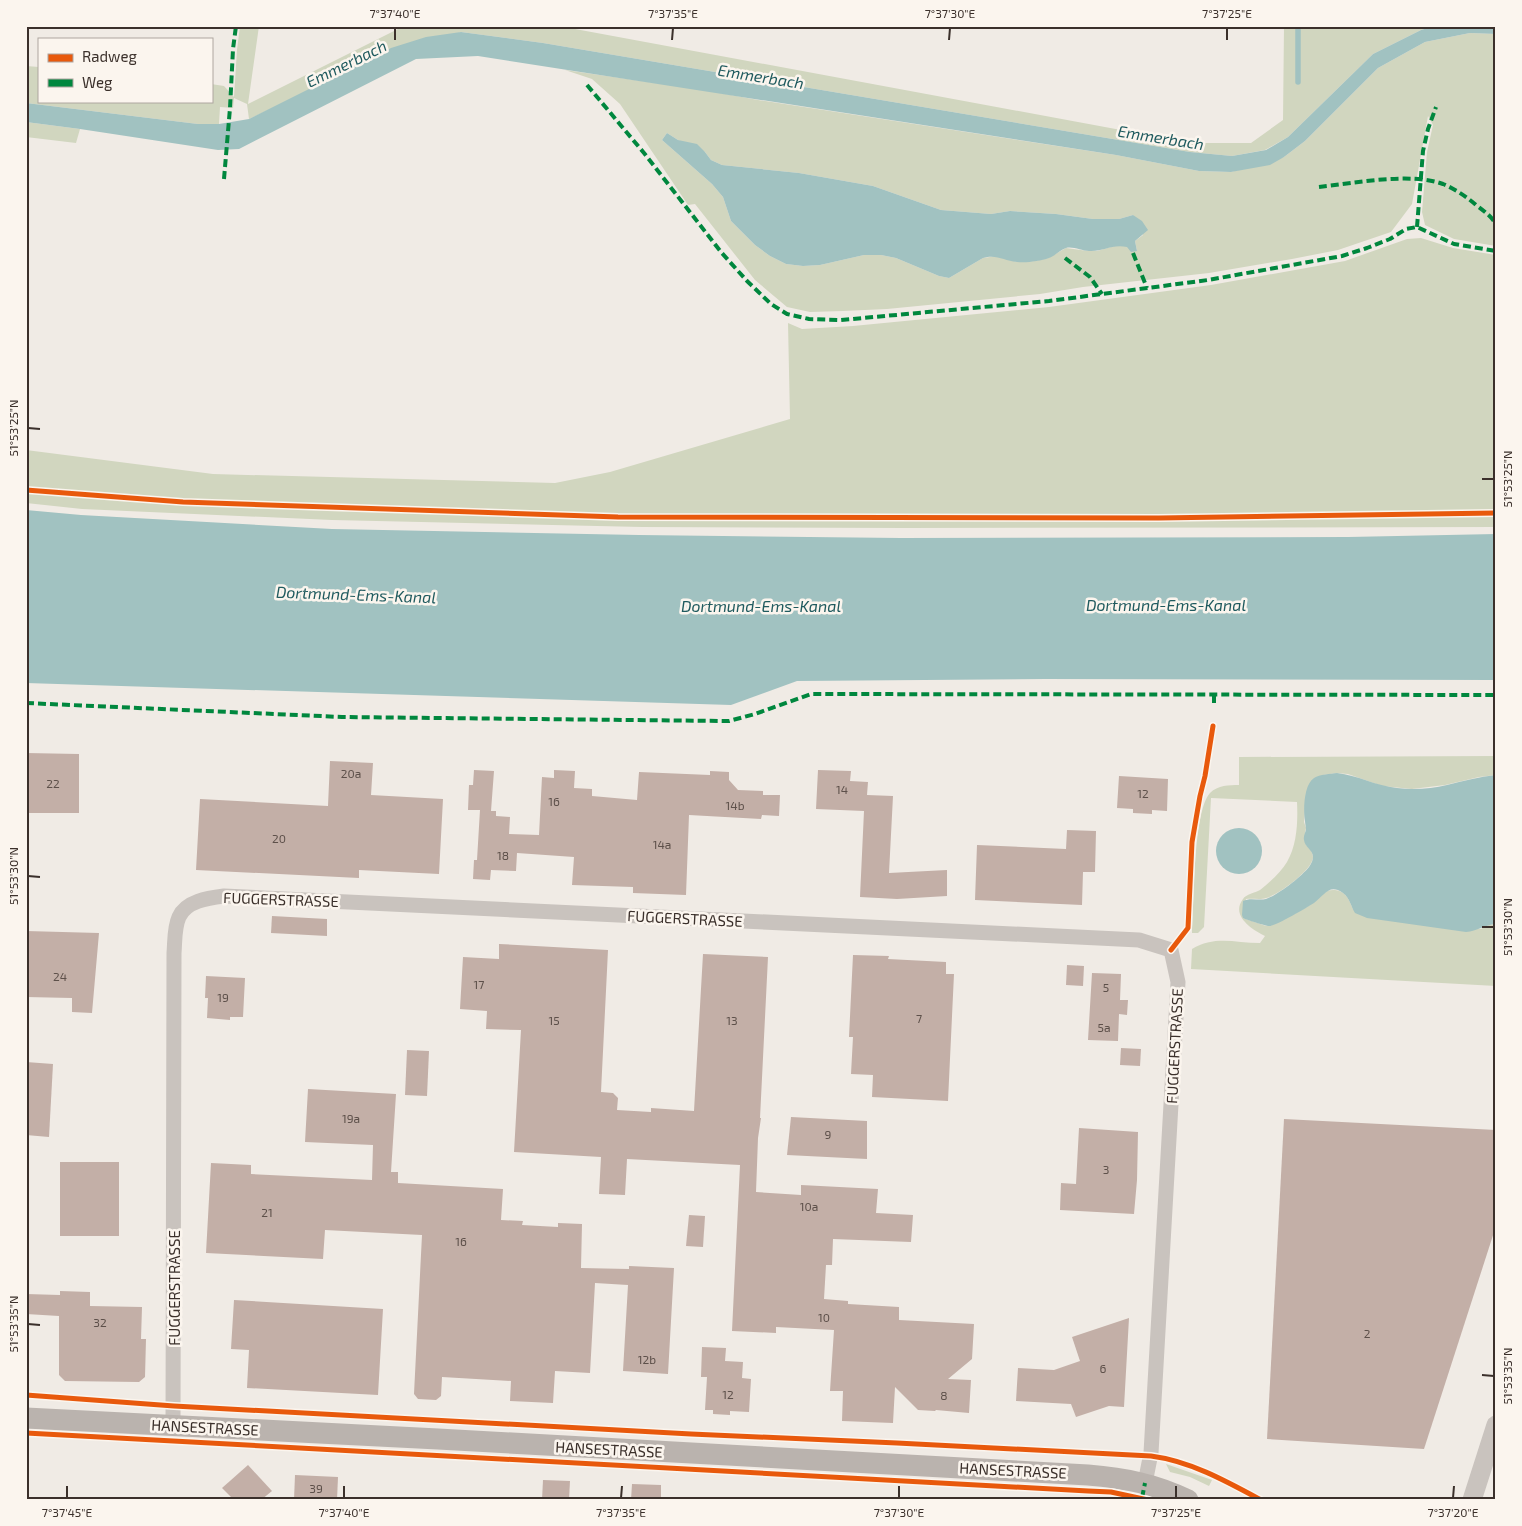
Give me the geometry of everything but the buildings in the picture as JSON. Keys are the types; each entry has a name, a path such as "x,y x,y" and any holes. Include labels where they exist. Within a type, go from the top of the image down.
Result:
{"main road":[{"name":"HANSESTRASSE","path":"26,1418 1098,1476 1145,1483 1170,1491 1188,1500"}],"street":[{"name":"FUGGERSTRASSE","path":"173,1426 174,953 179,918 183,911 192,904 206,898 224,896 1139,940 1171,950 1178,982 1151,1453 1145,1483"},
{"path":"1472,1500 1496,1424"}],"green space":[{"path":"240,26 259,26 248,104 404,26 559,26 1191,143 1251,143 1283,120 1284,26 1434,26 1421,30 1373,54 1288,137 1265,150 1232,156 1190,152 543,43 461,32 279,105 249,119 247,104 234,98 233,108 220,107 219,124 198,124 26,103 26,66 38,67 38,102 212,102 212,84 224,86 234,97"},
{"path":"1470,33 1496,34 1496,246 1454,239 1425,225 1422,212 1427,152 1433,125 1428,116 1412,204 1391,232 1338,250 1209,273 1083,287 1040,294 887,309 843,311 810,312 787,307 755,280 695,204 688,205 620,104 592,79 565,70 1116,155 1199,171 1231,172 1284,157 1305,141 1378,68 1425,42","holes":["667,133 705,152 711,160 722,165 799,173 873,186 941,210 991,214 1010,211 1093,219 1119,219 1133,215 1143,235 1135,241 1137,251 1127,246 1118,245 1097,251 1066,248 1048,258 1035,261 1017,262 997,256 983,258 949,278 939,276 896,258 881,255 864,255 820,265 786,264 770,256 755,245 731,221 723,197 712,184 662,140"]},
{"path":"26,122 80,129 76,143 26,137"},
{"path":"1421,238 1453,248 1496,255 1496,527 642,527 332,520 82,509 26,503 26,450 213,474 555,483 610,472 790,419 788,323 802,329 853,326 1049,307 1211,285 1345,261 1407,239"},
{"path":"1496,756 1496,775 1412,789 1382,786 1348,774 1323,775 1306,793 1304,822 1306,845 1313,856 1311,863 1293,882 1271,896 1264,899 1246,899 1243,918 1266,926 1304,909 1326,892 1335,890 1344,894 1353,909 1481,929 1488,925 1496,924 1496,986 1191,969 1192,949 1200,945 1217,941 1260,943 1265,936 1245,922 1239,911 1240,905 1244,897 1260,890 1282,870 1295,841 1297,802 1211,798 1204,927 1198,933 1192,933 1197,838 1204,803 1210,793 1216,788 1239,785 1239,757"},
{"path":"1166,1464 1212,1480 1209,1486 1190,1477 1170,1472"}],"water":[{"path":"1434,26 1496,26 1496,34 1470,33 1425,42 1378,68 1305,141 1284,157 1270,165 1231,172 1199,171 1116,155 478,56 416,59 239,149 218,150 26,122 26,103 198,124 219,124 249,119 391,48 426,37 461,32 543,43 1190,152 1232,156 1266,150 1288,137 1373,54 1421,30"},
{"path":"667,133 678,140 697,144 711,160 722,165 799,173 873,186 941,210 991,214 1010,211 1093,219 1119,219 1133,215 1142,221 1148,230 1135,241 1137,251 1131,252 1127,247 1121,246 1094,251 1069,248 1049,258 1025,262 988,257 949,278 939,276 896,258 881,255 864,255 820,265 786,264 770,256 755,245 731,221 723,197 712,184 662,140"},
{"name":"Dortmund-Ems-Kanal","path":"26,510 81,515 332,529 639,535 901,538 1348,537 1496,534 1496,680 1045,679 797,681 731,705 26,683"},
{"path":"1337,773 1389,787 1409,789 1435,787 1496,775 1496,924 1466,932 1367,918 1355,913 1345,895 1334,889 1327,892 1305,909 1273,925 1264,925 1243,918 1243,901 1266,899 1277,894 1301,876 1309,867 1313,854 1304,839 1306,829 1304,810 1306,791 1314,778"},
{"path":"1244,828 1256,834 1261,842 1261,860 1256,868 1248,873 1234,874 1222,868 1217,860 1216,846 1222,834 1230,829"}],"waterway":[{"path":"1298,26 1298,82"}],"marked path":[{"path":"224,179 236,26"},
{"path":"587,85 644,153 721,252 747,281 771,304 787,314 809,319 841,320 1049,301 1208,280 1342,256 1390,239 1406,229 1417,227 1454,244 1496,251"},
{"path":"1417,227 1423,151 1436,107"},
{"path":"1319,187 1399,179 1430,181 1443,184 1461,193 1492,218 1496,224"},
{"path":"1133,253 1147,288"},
{"path":"1065,258 1090,277 1102,294"},
{"path":"26,703 342,717 729,721 811,694 1496,695"},
{"path":"1214,695 1214,705"},
{"path":"1142,1498 1145,1483"}],"cycle path":[{"path":"26,490 183,502 618,517 1159,518 1496,513"},
{"path":"1171,950 1188,928 1192,842 1213,726"},
{"path":"26,1395 174,1406 691,1434 1151,1456 1194,1467 1261,1500"},
{"path":"26,1433 1111,1492 1148,1500"}],"water label":[{"name":"Emmerbach","path":"346,63"},
{"name":"Emmerbach","path":"761,76"},
{"name":"Emmerbach","path":"1161,137"}]}
